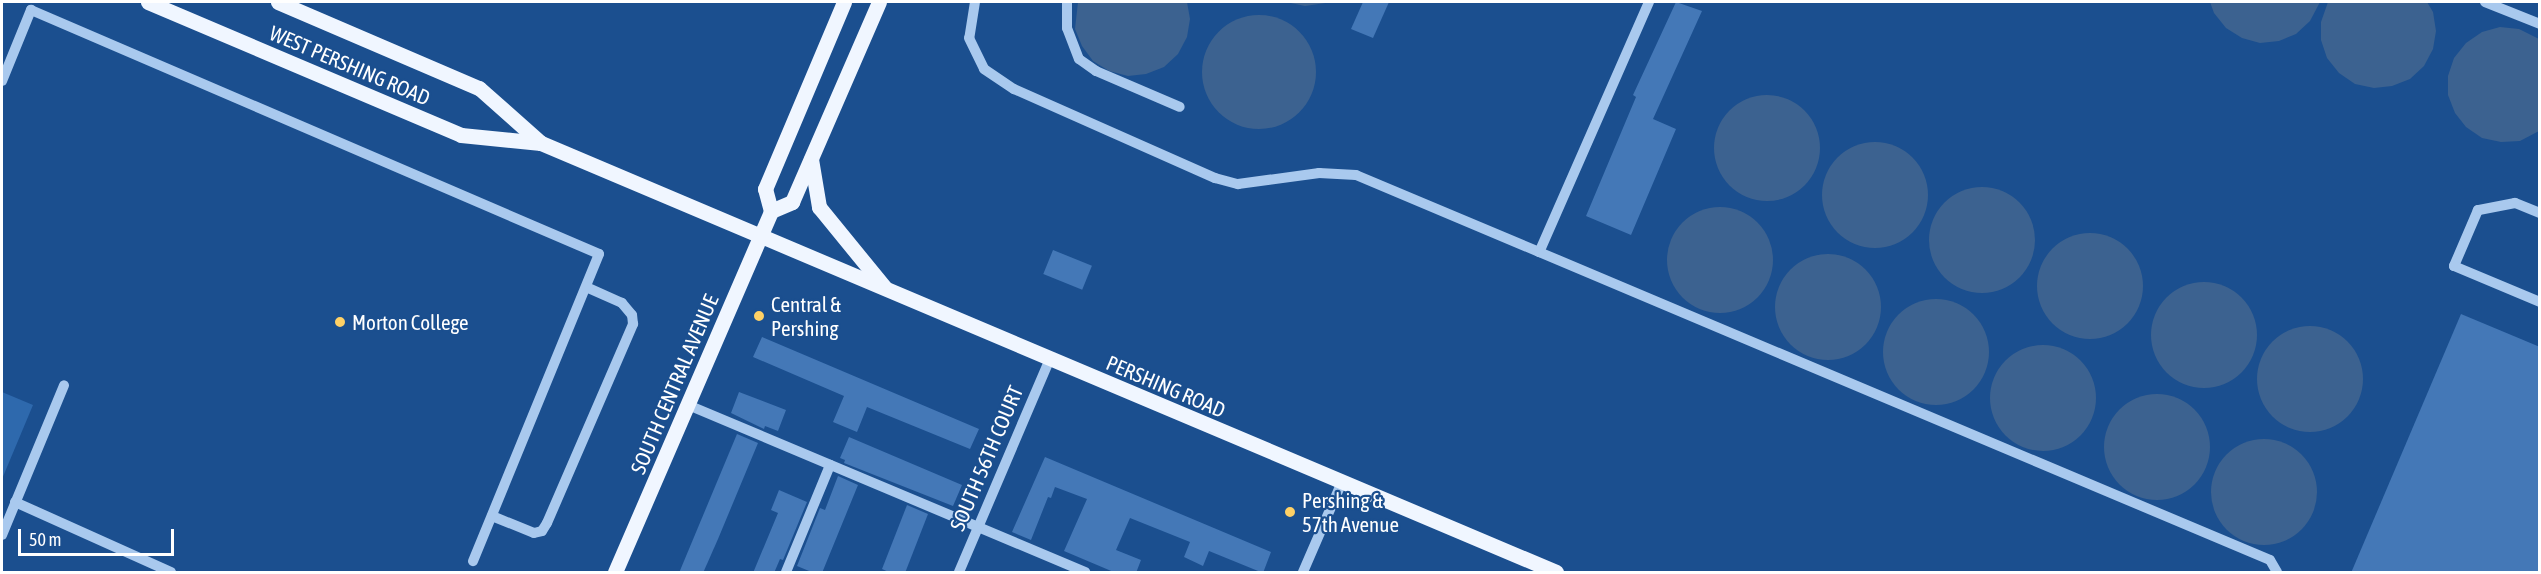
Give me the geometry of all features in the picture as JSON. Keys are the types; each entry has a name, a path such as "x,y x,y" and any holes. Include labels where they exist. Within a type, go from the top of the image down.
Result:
{"main road":[{"name":"WEST PERSHING ROAD","path":"148,2 461,135 541,143 760,237"},
{"name":"WEST PERSHING ROAD","path":"278,2 479,88 541,143"},
{"name":"SOUTH CENTRAL AVENUE","path":"615,573 771,211 765,189 844,2"},
{"path":"771,211 792,202 879,2"},
{"path":"811,158 819,207 887,291"},
{"name":"PERSHING ROAD","path":"760,237 1556,573"}],"street":[{"path":"975,2 969,38 984,69 1014,88 1204,174 1238,184 1319,174 1356,175 1539,252 1613,286 2270,560 2277,573"},
{"path":"1067,2 1067,28 1079,59 1096,71 1180,107"},
{"path":"1539,252 1649,2"},
{"path":"2485,2 2540,24"},
{"path":"2,81 31,10 599,254 473,561"},
{"path":"2540,213 2515,203 2478,210 2454,266 2540,302"},
{"path":"492,516 534,533 542,531 633,324 632,315 622,303 585,287"},
{"name":"SOUTH 56TH COURT","path":"959,573 1050,359"},
{"path":"2,535 63,385"},
{"path":"688,405 1085,573"},
{"path":"786,573 830,465"},
{"path":"1303,573 1342,482"},
{"path":"15,502 171,573"}],"shaded area":[{"path":"1078,2 1187,2 1190,19 1187,37 1178,54 1164,67 1146,74 1128,76 1109,71 1093,61 1082,46 1075,29"},
{"path":"1286,2 1332,2 1305,6"},
{"path":"2210,2 2320,2 2310,21 2296,34 2279,41 2260,43 2242,38 2226,28 2214,13"},
{"path":"2328,2 2427,2 2433,12 2436,31 2433,49 2424,66 2410,79 2392,86 2374,88 2355,84 2339,73 2327,58 2321,40 2321,22"},
{"path":"1259,15 1281,19 1291,24 1307,40 1312,50 1316,72 1312,94 1307,104 1291,120 1281,125 1259,129 1237,125 1227,120 1211,104 1206,94 1202,72 1206,50 1211,40 1227,24 1237,19"},
{"path":"2500,27 2519,29 2539,39 2539,131 2520,141 2501,142 2482,138 2466,127 2455,113 2448,95 2448,76 2454,58 2466,43 2482,32"},
{"path":"1767,95 1787,99 1804,111 1816,128 1820,148 1816,168 1804,185 1787,197 1767,201 1747,197 1730,185 1718,168 1714,148 1718,128 1730,111 1747,99"},
{"path":"1875,142 1895,146 1912,158 1924,175 1928,195 1924,215 1912,232 1895,244 1875,248 1855,244 1838,232 1826,215 1822,195 1826,175 1838,158 1855,146"},
{"path":"1982,187 2002,191 2019,203 2031,220 2035,240 2031,260 2019,277 2002,289 1982,293 1962,289 1945,277 1933,260 1929,240 1933,220 1945,203 1962,191"},
{"path":"1720,207 1740,211 1757,223 1769,240 1773,260 1769,280 1757,297 1740,309 1720,313 1700,309 1683,297 1671,280 1667,260 1671,240 1683,223 1700,211"},
{"path":"2090,233 2110,237 2127,249 2139,266 2143,286 2139,306 2127,323 2110,335 2090,339 2070,335 2053,323 2041,306 2037,286 2041,266 2053,249 2070,237"},
{"path":"1828,254 1848,258 1865,270 1877,287 1881,307 1877,327 1865,344 1848,356 1828,360 1808,356 1791,344 1779,327 1775,307 1779,287 1791,270 1808,258"},
{"path":"2204,282 2224,286 2241,298 2253,315 2257,335 2253,355 2241,372 2224,384 2204,388 2184,384 2167,372 2155,355 2151,335 2155,315 2167,298 2184,286"},
{"path":"1936,299 1956,303 1973,315 1985,332 1989,352 1985,372 1973,389 1956,401 1936,405 1916,401 1899,389 1887,372 1883,352 1887,332 1899,315 1916,303"},
{"path":"2310,326 2330,330 2347,342 2359,359 2363,379 2359,399 2347,416 2330,428 2310,432 2290,428 2273,416 2261,399 2257,379 2261,359 2273,342 2290,330"},
{"path":"2043,345 2063,349 2080,361 2092,378 2096,398 2092,418 2080,435 2063,447 2043,451 2023,447 2006,435 1994,418 1990,398 1994,378 2006,361 2023,349"},
{"path":"2,392 33,405 2,479"},
{"path":"2157,394 2177,398 2194,410 2206,427 2210,447 2206,467 2194,484 2177,496 2157,500 2137,496 2120,484 2108,467 2104,447 2108,427 2120,410 2137,398"},
{"path":"2264,439 2284,443 2301,455 2313,472 2317,492 2313,512 2301,529 2284,541 2264,545 2244,541 2227,529 2215,512 2211,492 2215,472 2227,455 2244,443"}],"building":[{"path":"1363,2 1389,2 1373,38 1351,29"},
{"path":"1676,2 1702,11 1653,119 1676,129 1631,235 1586,216 1636,97 1633,95"},
{"path":"1053,250 1092,266 1082,290 1043,274"},
{"path":"2461,314 2540,347 2540,573 2351,573"},
{"path":"762,337 979,429 970,449 867,407 857,432 833,422 844,396 753,357"},
{"path":"739,392 786,410 778,431 765,426 764,429 731,413"},
{"path":"737,434 758,443 718,539 703,573 679,573"},
{"path":"849,437 962,485 953,506 844,463 845,460 840,458"},
{"path":"1045,457 1271,552 1263,573 1209,551 1203,566 1184,557 1190,542 1130,518 1116,550 1141,560 1136,573 1116,573 1064,551 1087,499 1055,487 1051,498 1048,497 1031,540 1012,532"},
{"path":"838,476 858,485 822,573 814,573 797,566 820,508 825,510"},
{"path":"779,490 807,502 783,560 780,559 774,573 753,573 778,513 771,510"},
{"path":"907,505 928,514 905,573 891,573 882,569"}],"place":[{"name":"Central & Pershing","path":"759,316"},
{"name":"Morton College","path":"340,322"},
{"name":"Pershing & 57th Avenue","path":"1290,512"}]}
